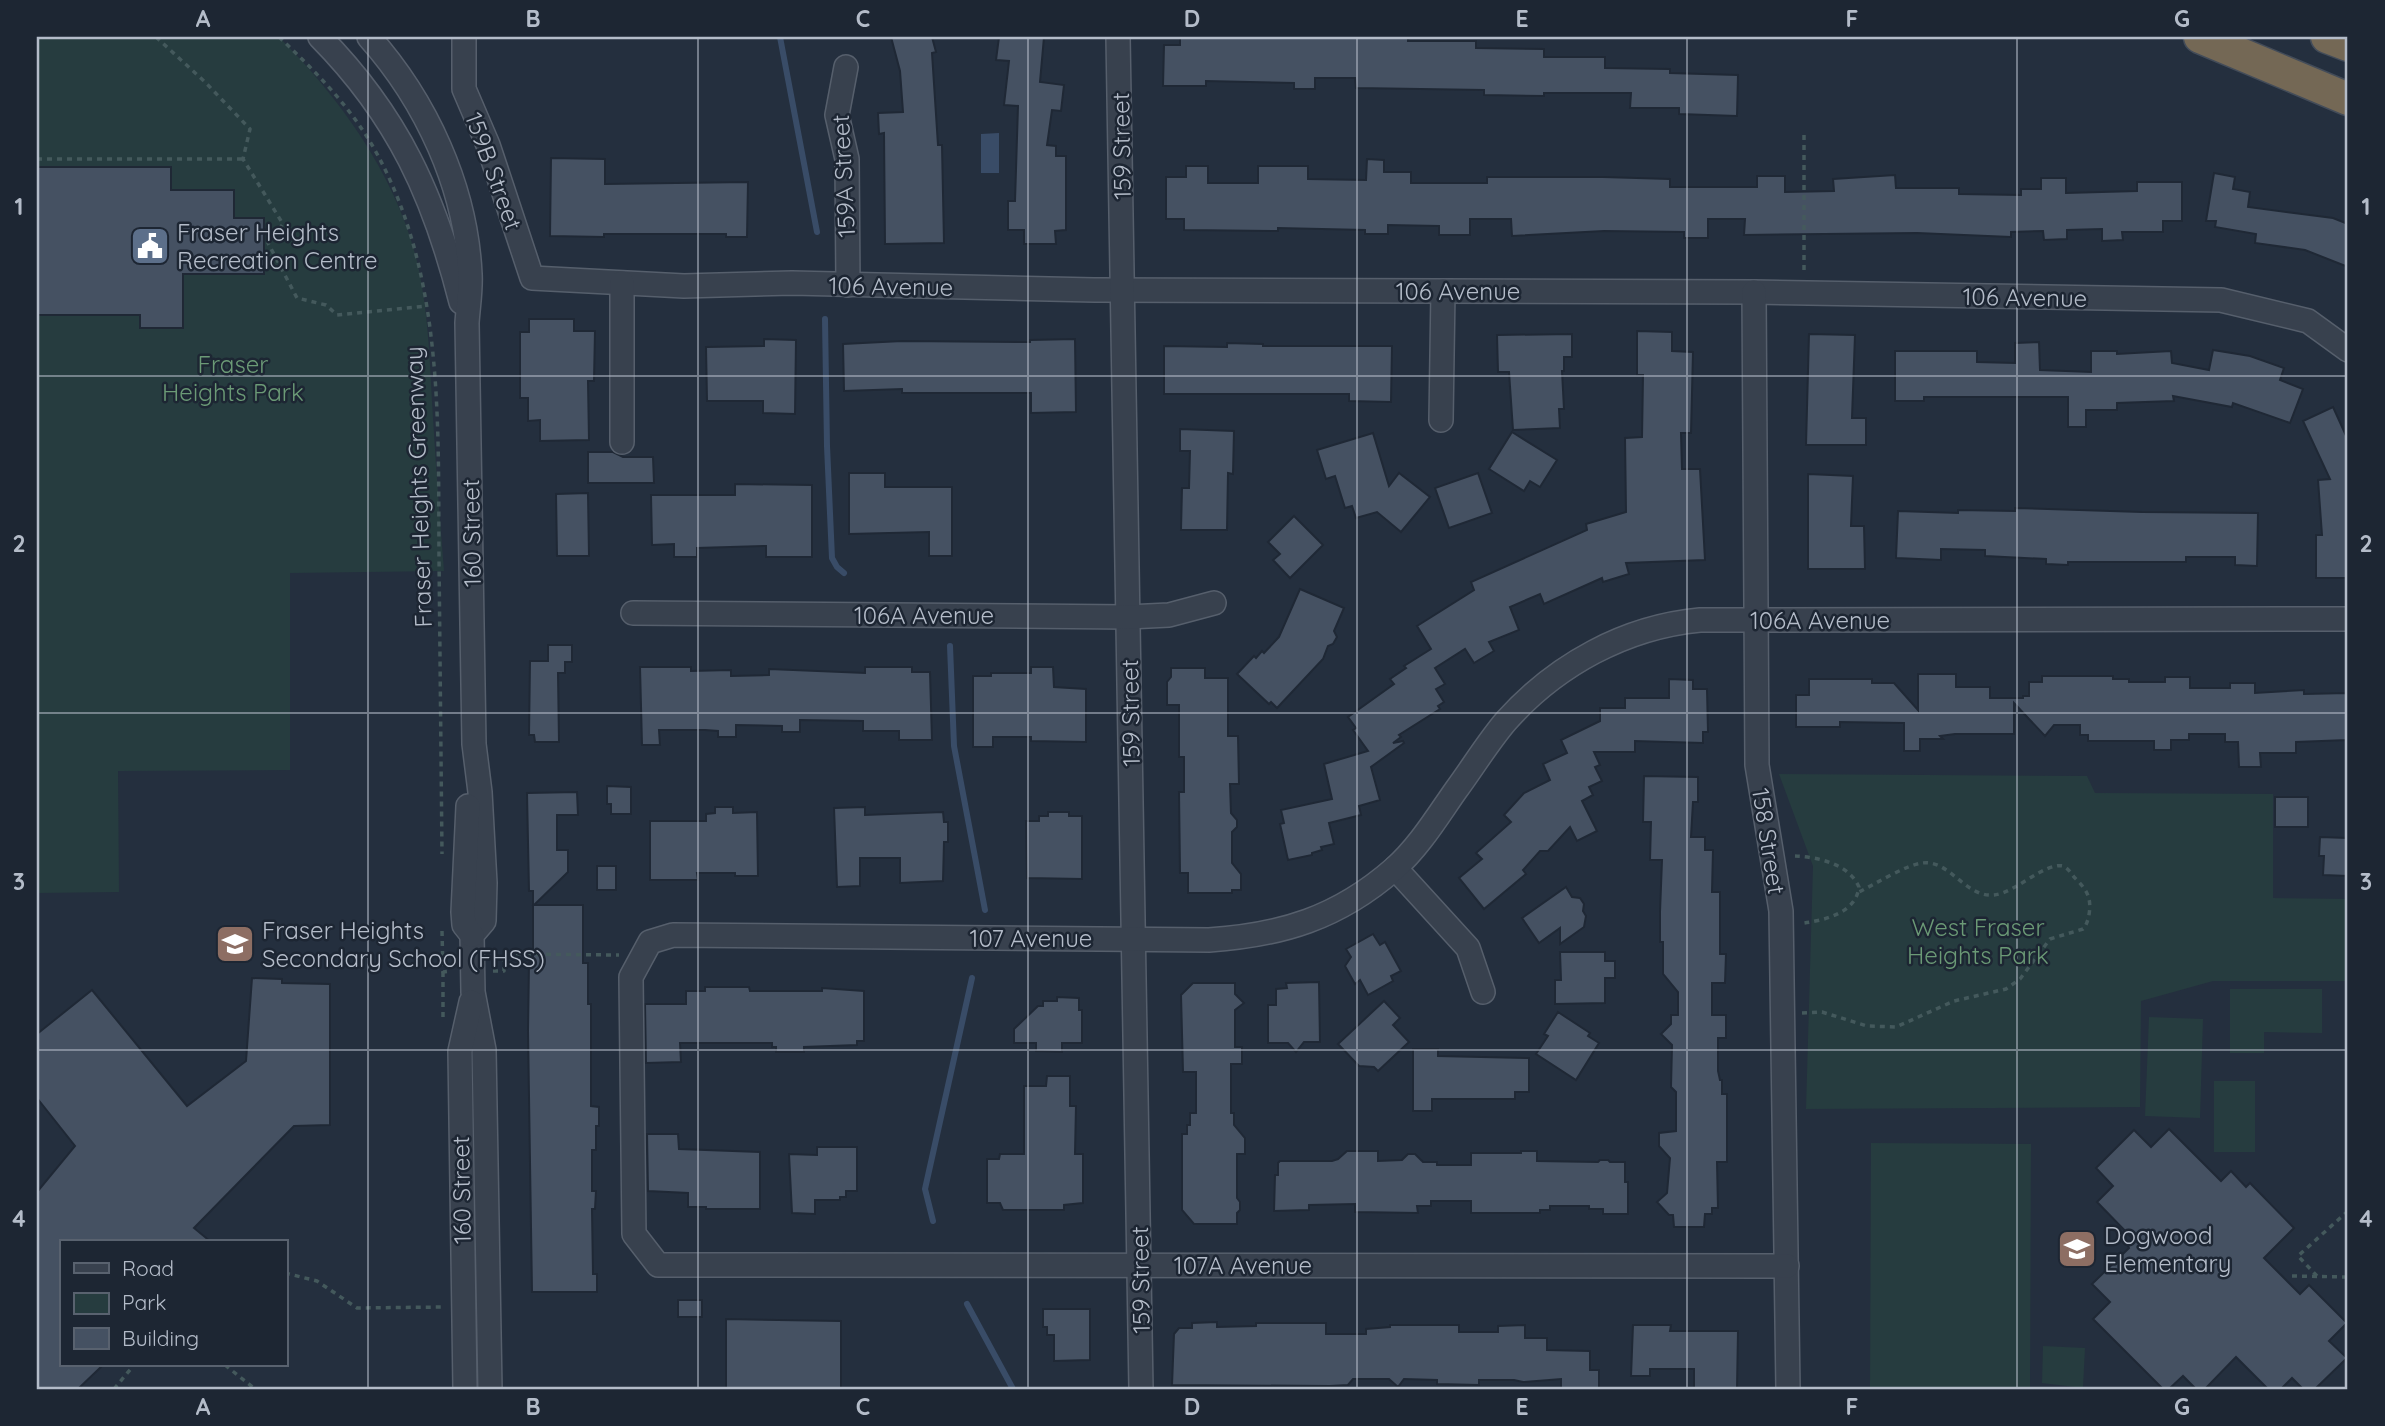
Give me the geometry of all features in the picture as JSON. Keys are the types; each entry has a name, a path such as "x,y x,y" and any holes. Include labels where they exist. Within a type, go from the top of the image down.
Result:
{"highway":[{"path":"2200,37 2348,99"},
{"path":"2327,37 2348,45"}],"street":[{"name":"160 Street","path":"320,37 358,80 412,162 446,245 467,323"},
{"name":"160 Street","path":"369,37 394,68 433,133 460,208 468,254 474,744 481,792 485,883 484,921 472,935 473,992 484,1050 490,1389"},
{"name":"159B Street","path":"464,37 464,89 488,145 531,278 557,280"},
{"name":"159 Street","path":"1118,37 1141,1389"},
{"name":"159A Street","path":"846,67 836,115 847,159 848,285"},
{"name":"106 Avenue","path":"557,280 684,286 792,283 1124,289 1754,292 2221,300 2308,321 2348,350"},
{"path":"622,283 622,442"},
{"path":"1441,420 1443,291"},
{"name":"158 Street","path":"1754,292 1757,765 1781,911 1788,1389"},
{"name":"106A Avenue","path":"633,613 1128,617 1169,615 1214,603"},
{"name":"106A Avenue","path":"1395,868 1419,841 1505,722 1532,694 1564,668 1630,635 1668,624 1700,620 2348,619"},
{"path":"1395,868 1468,948 1483,992"},
{"name":"107 Avenue","path":"657,1265 634,1234 631,977 650,942 673,935 1209,940 1246,938 1301,925 1344,906 1395,868"},
{"name":"160 Street","path":"465,1389 460,1051 473,992"},
{"path":"460,1163 474,1205 475,1307 488,1327"},
{"name":"107A Avenue","path":"657,1265 1787,1266"}],"path":[{"path":"156,37 205,82 250,129 243,159 283,224 268,243 297,298 326,305 337,315 427,306"},
{"name":"Fraser Heights Greenway","path":"279,37 336,96 372,144 407,222 421,270 433,348 438,430 442,856"},
{"path":"1804,135 1804,293"},
{"path":"37,159 243,159"},
{"path":"1771,857 1798,855 1822,860 1853,876 1859,892"},
{"path":"1781,926 1822,920 1836,915 1847,908 1859,892 1916,864 1929,863 1943,868 1970,889 1989,895 1997,895 2020,886 2050,868 2066,867 2084,888 2090,905 2087,925 2083,929 2050,939 2020,979 1999,992 1954,1001 1896,1027 1867,1026 1822,1012 1781,1014"},
{"path":"442,921 443,972 453,971"},
{"path":"496,971 504,971 504,954 617,956"},
{"path":"2317,1276 2298,1255 2348,1211"},
{"path":"287,1274 317,1281 357,1308 444,1307"},
{"path":"2292,1276 2348,1277"},
{"path":"114,1389 133,1366"},
{"path":"226,1366 255,1389"}],"green space":[{"name":"Fraser Heights Park","path":"37,37 279,37 325,87 366,144 383,174 410,237 419,270 427,325 444,571 290,573 290,770 118,771 119,892 37,893"},
{"name":"West Fraser Heights Park","path":"1779,774 2087,776 2095,793 2273,794 2273,898 2348,899 2348,981 2213,981 2141,1001 2140,1107 1806,1109 1813,866"},
{"path":"2230,989 2322,989 2322,1033 2264,1032 2264,1053 2230,1053"},
{"path":"2149,1017 2203,1019 2200,1118 2145,1116"},
{"path":"2214,1081 2255,1081 2255,1152 2214,1152"},
{"path":"1871,1143 2031,1144 2030,1389 1870,1389"},
{"path":"2043,1346 2085,1348 2083,1388 2042,1383"}],"water":[{"path":"999,133 999,173 981,173 981,134"}],"building":[{"path":"891,37 932,37 936,52 932,53 938,145 942,145 944,243 885,244 884,133 879,134 878,113 903,112 900,71"},
{"path":"999,37 1044,37 1040,82 1064,85 1061,111 1052,110 1047,145 1056,146 1056,156 1066,156 1066,230 1055,231 1056,244 1024,244 1024,230 1008,230 1008,201 1015,201 1018,106 1004,105 1009,61 996,60"},
{"path":"1180,37 1408,37 1408,41 1476,41 1476,48 1544,49 1544,57 1605,57 1605,68 1670,69 1670,73 1738,75 1737,116 1679,114 1679,108 1630,108 1631,93 1484,95 1484,90 1356,88 1355,78 1315,78 1315,89 1294,89 1294,83 1206,81 1206,86 1163,86 1164,45 1180,45"},
{"path":"551,158 605,159 605,184 748,182 747,237 726,237 726,234 550,236"},
{"path":"1367,159 1384,160 1384,172 1411,172 1411,183 1487,183 1487,177 1603,177 1670,179 1670,187 1757,187 1757,176 1785,176 1785,192 1834,191 1833,179 1895,175 1896,188 1959,188 1959,194 2021,195 2021,189 2041,189 2041,178 2066,178 2066,193 2137,191 2137,182 2182,182 2182,221 2163,221 2163,232 2122,232 2123,240 2102,241 2102,229 2067,230 2067,239 2044,240 2043,231 2011,232 2011,237 1917,233 1744,235 1745,219 1708,219 1708,238 1684,238 1684,232 1604,231 1512,236 1511,219 1470,219 1470,235 1439,235 1439,226 1388,225 1388,234 1365,234 1365,230 1278,228 1278,231 1184,230 1184,219 1166,219 1166,177 1186,177 1186,166 1208,166 1208,183 1258,183 1258,166 1308,166 1308,179 1366,180"},
{"name":"Fraser Heights Recreation Centre","path":"37,167 171,167 171,190 234,190 234,218 264,218 264,274 183,274 183,328 140,328 140,315 37,315"},
{"path":"2214,173 2235,177 2233,189 2250,192 2248,207 2333,218 2348,224 2348,267 2305,250 2255,243 2256,234 2215,227 2216,221 2206,221"},
{"path":"529,319 574,319 574,331 595,331 594,381 588,381 589,440 540,441 540,420 528,421 528,398 520,398 520,332 529,332"},
{"path":"1637,331 1672,332 1672,351 1693,352 1691,433 1681,433 1682,469 1700,469 1705,560 1626,563 1629,574 1603,582 1602,578 1544,604 1540,594 1510,607 1519,630 1489,642 1494,651 1474,663 1465,649 1435,668 1445,684 1436,689 1444,702 1438,706 1440,709 1399,735 1401,737 1393,743 1404,743 1371,767 1380,800 1359,806 1361,815 1329,823 1334,844 1321,847 1322,850 1312,855 1288,860 1280,824 1284,823 1281,810 1332,799 1324,764 1368,751 1353,730 1356,728 1348,717 1394,684 1390,679 1406,668 1404,666 1431,649 1417,626 1474,590 1471,582 1587,530 1586,524 1626,512 1625,438 1642,437 1643,375 1637,375"},
{"path":"1572,334 1572,357 1564,357 1562,371 1564,409 1559,409 1560,428 1513,430 1509,372 1498,372 1497,335"},
{"path":"1809,334 1855,335 1852,418 1866,418 1866,445 1806,445"},
{"path":"764,339 796,340 795,414 763,413 763,401 707,401 706,347 764,346"},
{"path":"1075,339 1076,412 1031,413 1031,393 902,393 902,389 844,391 843,344"},
{"path":"2039,342 2040,370 2091,372 2091,351 2117,351 2117,354 2171,351 2172,363 2209,370 2213,350 2250,356 2284,368 2280,380 2303,389 2290,423 2233,403 2232,407 2173,396 2174,401 2117,403 2117,410 2086,410 2086,427 2068,427 2068,397 1924,397 1924,401 1895,401 1895,351 1977,351 1977,362 2015,363 2015,343"},
{"path":"1227,343 1263,346 1392,346 1391,402 1349,401 1349,394 1164,394 1164,346 1227,347"},
{"path":"2333,407 2348,440 2348,578 2316,578 2316,535 2322,535 2318,480 2330,479 2303,421"},
{"path":"1180,429 1234,431 1233,474 1228,473 1227,530 1181,530 1182,488 1189,488 1190,451 1180,451"},
{"path":"1512,432 1557,460 1540,487 1530,481 1524,491 1489,469"},
{"path":"1373,433 1389,486 1399,473 1430,497 1401,532 1377,512 1356,518 1352,506 1345,508 1335,476 1326,479 1317,450"},
{"path":"588,452 613,452 623,457 653,457 654,483 588,483"},
{"path":"849,473 885,473 885,487 952,487 952,556 929,556 929,532 849,534"},
{"path":"1478,473 1492,513 1449,528 1435,488"},
{"path":"1808,474 1853,476 1851,526 1864,526 1865,569 1808,569"},
{"path":"735,484 812,485 812,557 766,557 766,546 697,548 697,557 674,557 674,544 652,545 651,495 735,495"},
{"path":"588,493 589,556 557,556 556,494"},
{"path":"2015,508 2258,513 2257,566 2235,565 2235,557 2186,557 2186,562 2046,564 2046,559 1985,556 1985,550 1941,549 1941,560 1896,558 1898,511 1958,513 1958,510 2015,511"},
{"path":"1294,516 1323,545 1290,578 1273,560 1280,554 1268,542"},
{"path":"1300,589 1344,608 1334,631 1337,637 1333,644 1328,646 1323,659 1277,708 1271,702 1269,704 1237,674 1254,656 1256,658 1262,651 1264,653 1279,637"},
{"path":"548,645 572,645 572,662 565,662 565,673 558,673 559,742 535,742 534,735 529,735 530,661 548,661"},
{"path":"640,667 691,667 691,671 731,670 731,676 769,675 769,669 865,673 865,667 912,667 912,672 930,672 932,740 899,740 899,731 863,731 863,721 800,720 800,732 782,732 782,726 736,725 736,737 718,737 718,731 659,730 660,745 642,745"},
{"path":"1031,667 1053,667 1054,687 1086,689 1086,742 993,737 993,747 973,747 973,676 1031,673"},
{"path":"1171,668 1205,668 1205,678 1228,678 1228,736 1238,736 1239,784 1230,784 1231,813 1237,820 1237,827 1232,832 1232,863 1241,874 1241,890 1232,890 1232,893 1188,893 1188,873 1180,873 1179,792 1184,792 1184,757 1179,757 1179,705 1167,705 1167,682 1171,677"},
{"path":"1918,674 1956,674 1956,687 1990,687 1990,698 2029,696 2029,682 2042,682 2042,676 2113,676 2113,679 2129,679 2129,682 2165,682 2165,677 2190,677 2190,688 2230,688 2230,683 2255,683 2255,693 2304,690 2304,694 2348,693 2348,740 2296,742 2296,753 2260,753 2261,767 2239,767 2238,742 2225,742 2225,734 2189,734 2189,740 2171,740 2171,750 2154,750 2154,741 2088,741 2088,735 2080,735 2080,725 2054,725 2045,736 2014,703 2014,734 1955,734 1940,736 1943,739 1920,739 1920,751 1904,751 1904,723 1840,722 1840,727 1796,727 1796,695 1809,695 1809,679 1872,679 1872,683 1894,683 1918,710"},
{"path":"1669,679 1693,680 1693,689 1707,689 1708,732 1703,732 1703,743 1635,741 1635,752 1594,752 1600,765 1595,767 1602,781 1589,787 1593,795 1582,801 1597,831 1577,841 1570,827 1548,851 1540,851 1523,870 1526,874 1484,909 1459,878 1482,859 1476,853 1511,822 1504,815 1524,793 1550,780 1543,764 1567,753 1561,740 1600,721 1600,708 1625,708 1625,698 1669,698"},
{"path":"1644,776 1698,777 1698,802 1693,802 1691,837 1705,837 1705,850 1713,850 1712,892 1720,892 1720,954 1726,954 1725,983 1712,983 1712,1015 1726,1015 1726,1038 1718,1038 1718,1071 1722,1080 1722,1094 1727,1094 1727,1162 1717,1162 1718,1208 1712,1208 1712,1214 1705,1214 1704,1227 1674,1227 1673,1215 1669,1215 1657,1202 1667,1193 1670,1158 1659,1146 1659,1133 1676,1131 1676,1092 1671,1087 1672,1045 1661,1034 1671,1024 1671,1015 1678,1015 1678,992 1663,974 1663,942 1660,942 1662,860 1650,860 1651,822 1643,822"},
{"path":"607,786 631,787 631,814 611,814 611,804 607,804"},
{"path":"577,792 578,815 557,815 557,850 568,850 568,872 534,905 583,905 583,963 588,963 588,1004 591,1004 591,1106 599,1107 596,1150 592,1150 592,1191 596,1191 595,1209 592,1209 593,1274 597,1274 597,1292 532,1292 528,1031 529,963 533,963 533,891 529,891 527,793"},
{"path":"2275,797 2308,797 2308,827 2275,827"},
{"path":"715,807 733,807 733,813 757,812 758,876 697,873 698,880 650,880 650,821 706,821 706,814 715,813"},
{"path":"865,807 865,815 943,812 944,822 948,822 948,842 944,842 943,881 900,883 900,858 860,858 860,886 837,887 834,808"},
{"path":"1048,812 1069,812 1069,816 1082,816 1082,879 1027,878 1026,821 1039,821 1039,816 1048,816"},
{"path":"2320,837 2348,838 2348,876 2323,875 2324,856 2319,856"},
{"path":"597,866 616,866 616,890 597,890"},
{"path":"1566,887 1572,897 1580,898 1584,904 1584,927 1560,944 1560,928 1539,943 1522,918"},
{"path":"1373,934 1380,945 1385,942 1401,971 1391,976 1393,981 1368,995 1360,980 1355,984 1345,966 1351,957 1346,949"},
{"path":"1560,952 1605,952 1605,961 1615,961 1615,978 1605,978 1605,1003 1555,1004 1555,980 1561,980"},
{"path":"252,978 282,979 282,983 330,984 330,1125 294,1126 194,1228 209,1240 60,1240 60,1366 102,1366 78,1389 37,1389 37,1192 75,1146 37,1098 37,1034 92,990 187,1106 246,1061"},
{"path":"1319,982 1320,1042 1304,1042 1296,1052 1288,1043 1268,1043 1268,1005 1276,1005 1276,989 1287,988 1286,983"},
{"path":"1193,983 1235,983 1235,994 1244,1003 1235,1010 1235,1047 1242,1047 1242,1064 1231,1064 1231,1113 1234,1113 1234,1125 1245,1138 1245,1154 1237,1154 1237,1198 1240,1210 1237,1213 1237,1224 1194,1224 1182,1210 1182,1134 1187,1134 1190,1113 1196,1113 1196,1072 1183,1072 1181,995"},
{"path":"705,987 749,987 750,991 822,991 822,988 864,991 864,1041 857,1041 857,1045 804,1047 804,1052 776,1052 772,1043 680,1043 681,1062 646,1063 645,1004 686,1004 686,991 705,991"},
{"path":"1057,997 1079,998 1079,1010 1082,1010 1082,1043 1062,1043 1062,1052 1036,1051 1036,1043 1014,1043 1014,1029 1038,1006 1043,1006 1043,1001 1057,1001"},
{"path":"1384,1001 1400,1018 1393,1025 1409,1042 1378,1071 1374,1067 1359,1066 1338,1044"},
{"path":"1558,1012 1590,1033 1588,1036 1599,1043 1576,1080 1536,1054 1548,1036 1544,1034"},
{"path":"1413,1049 1438,1049 1438,1056 1529,1058 1529,1092 1515,1092 1515,1099 1432,1099 1432,1111 1413,1111"},
{"path":"1047,1076 1070,1076 1070,1106 1076,1106 1075,1154 1083,1154 1083,1203 1064,1205 1064,1210 1003,1210 1000,1203 987,1203 987,1159 999,1159 1000,1154 1024,1154 1024,1086 1046,1086"},
{"path":"2169,1129 2221,1181 2231,1171 2246,1187 2250,1183 2294,1228 2264,1258 2300,1294 2309,1285 2347,1323 2329,1341 2347,1358 2315,1389 2303,1389 2292,1378 2281,1389 2268,1389 2236,1357 2205,1389 2196,1389 2183,1376 2169,1389 2163,1389 2093,1319 2110,1302 2092,1284 2134,1240 2097,1202 2113,1186 2096,1168 2134,1130 2151,1147"},
{"path":"647,1134 678,1134 679,1149 760,1152 760,1209 688,1207 688,1193 648,1191"},
{"path":"817,1147 857,1147 857,1191 846,1191 846,1197 840,1197 840,1200 815,1200 815,1214 792,1213 789,1154 817,1155"},
{"path":"1347,1151 1378,1151 1378,1161 1402,1160 1408,1154 1415,1154 1423,1162 1437,1162 1437,1165 1471,1165 1471,1153 1521,1151 1537,1151 1537,1161 1625,1162 1628,1214 1603,1214 1603,1209 1589,1209 1589,1206 1550,1206 1550,1210 1540,1210 1540,1213 1471,1213 1471,1201 1431,1201 1431,1206 1417,1206 1418,1213 1355,1212 1355,1204 1309,1205 1309,1210 1274,1211 1275,1175 1278,1175 1280,1161 1332,1161"},
{"path":"678,1300 702,1300 702,1317 678,1317"},
{"path":"1043,1309 1090,1309 1090,1360 1054,1361 1054,1335 1047,1335 1047,1327 1043,1327"},
{"path":"726,1319 841,1321 841,1389 726,1389"},
{"path":"1217,1322 1217,1327 1256,1326 1256,1323 1326,1323 1326,1334 1366,1334 1366,1329 1390,1325 1459,1325 1459,1332 1498,1332 1498,1326 1525,1325 1525,1338 1547,1338 1547,1350 1590,1351 1590,1370 1599,1370 1599,1388 1561,1388 1561,1379 1523,1382 1479,1380 1479,1385 1437,1384 1437,1380 1404,1379 1398,1387 1389,1379 1353,1379 1348,1385 1330,1386 1172,1385 1174,1334 1179,1328 1192,1328 1192,1323"},
{"path":"1633,1325 1671,1325 1670,1331 1738,1331 1737,1389 1694,1389 1694,1369 1650,1369 1650,1376 1631,1376"}],"waterway":[{"path":"780,37 817,232"},
{"path":"825,319 832,558 844,573"},
{"path":"950,646 954,746 985,910"},
{"path":"933,1221 925,1189 972,978"},
{"path":"967,1304 1013,1389"}],"place":[{"name":"Fraser Heights Recreation Centre","path":"150,246"},
{"name":"Fraser Heights Secondary School (FHSS)","path":"235,944"},
{"name":"Dogwood Elementary","path":"2077,1249"}]}
